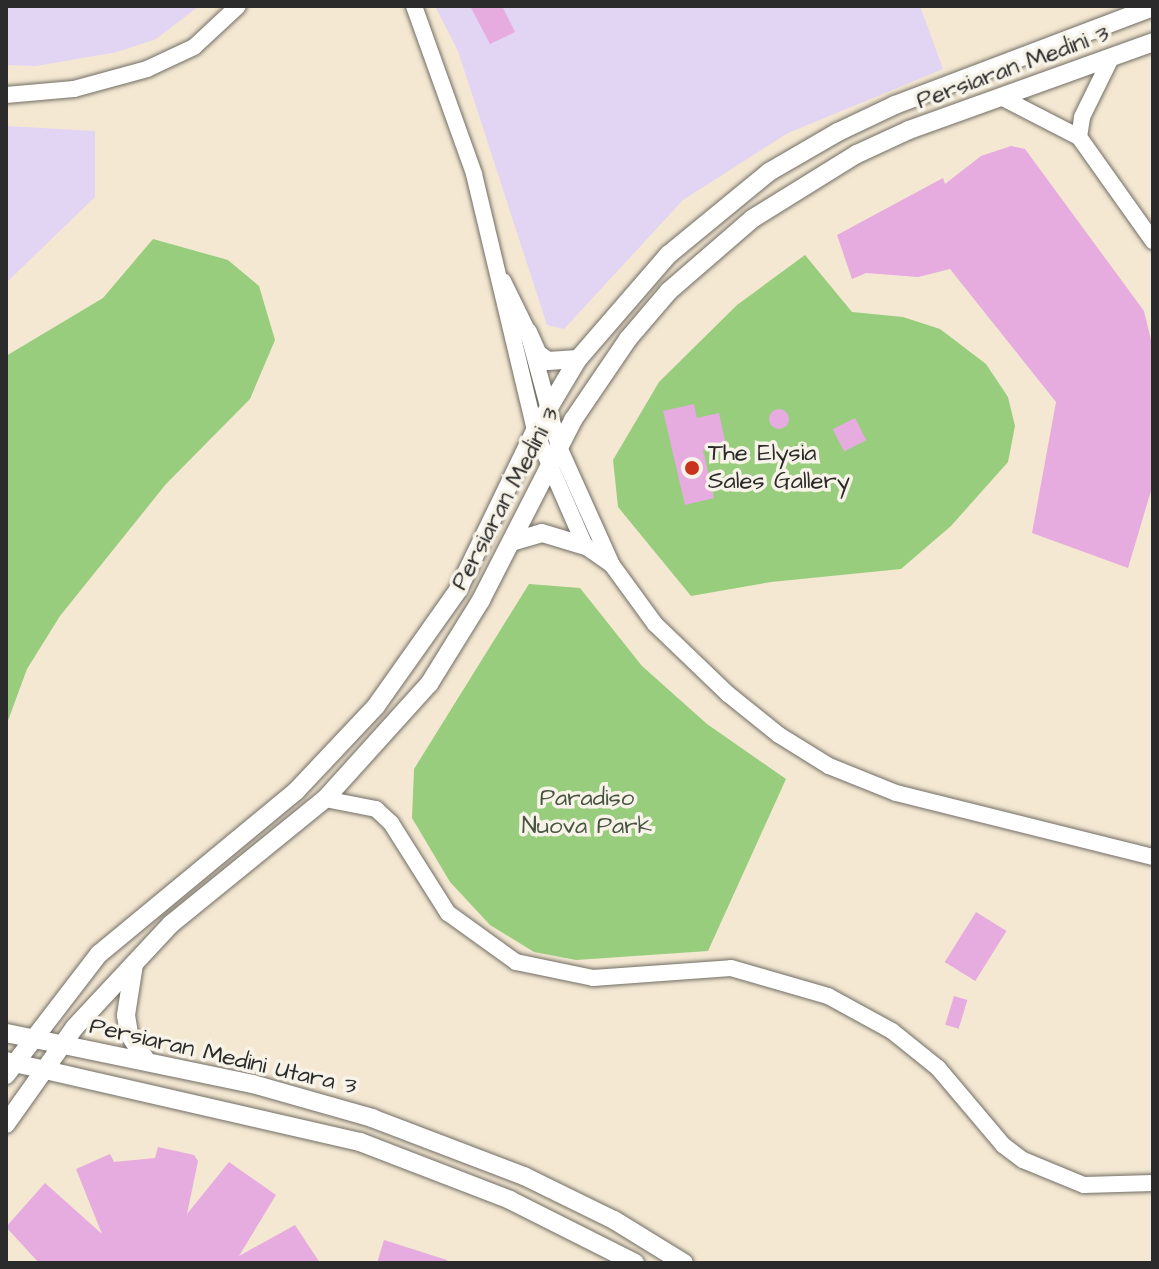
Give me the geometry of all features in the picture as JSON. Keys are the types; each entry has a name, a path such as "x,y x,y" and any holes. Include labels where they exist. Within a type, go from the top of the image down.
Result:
{"street":[{"path":"6,95 74,89 147,69 194,47 238,6"},
{"path":"414,6 474,174 503,281 509,332 535,431 585,546"},
{"name":"Persiaran Medini 3","path":"9,1067 99,954 296,791 376,706 458,590 535,431 578,359 668,255 769,172 895,105 1153,7"},
{"name":"Persiaran Medini 3","path":"6,1124 62,1045 171,924 325,799 429,684 511,542 559,447 628,339 669,291 752,219 857,154 909,130 1153,42"},
{"path":"1079,137 1082,117 1111,58"},
{"path":"1003,98 1079,137 1153,241"},
{"path":"503,281 538,354 548,361 578,359"},
{"path":"528,332 546,410 559,447 612,565 655,624 728,694 779,735 829,766 947,808 1153,857"},
{"path":"511,542 542,533 585,546 612,565"},
{"path":"325,799 376,809 391,823 448,913 516,962 593,978 731,968 828,996 892,1031 938,1068 1003,1145 1023,1160 1084,1185 1153,1183"},
{"path":"134,964 126,1015 129,1034 147,1062"},
{"name":"Persiaran Medini Utara 3","path":"6,1033 253,1084 372,1118 524,1176 614,1220 675,1260"},
{"name":"Persiaran Medini Utara 3","path":"9,1067 45,1070 360,1142 510,1200 635,1263"},
{"path":"604,1246 614,1220"}],"shaded area":[{"path":"6,6 199,6 156,39 117,52 36,66 6,65"},
{"path":"435,6 920,6 943,69 788,133 683,200 564,329 547,325 458,51"},
{"path":"6,126 95,131 95,197 6,283"}],"green space":[{"path":"153,239 228,260 259,286 275,340 250,399 166,484 60,616 27,669 6,726 6,356 103,298"},
{"path":"805,255 852,312 903,317 940,329 986,364 1008,397 1015,426 1008,462 951,526 901,569 771,582 691,596 618,507 613,460 659,382 737,305"},
{"name":"Paradiso Nuova Park","path":"529,584 580,588 642,666 707,724 786,779 708,951 576,960 534,952 490,925 450,882 412,818 414,769"}],"building":[{"path":"470,6 502,6 515,32 490,44"},
{"path":"1011,146 1025,149 1144,311 1153,348 1153,484 1128,568 1032,533 1056,402 950,269 918,277 866,273 852,279 837,235 943,178 945,184 981,156"},
{"name":"The Elysia Sales Gallery","path":"694,404 697,418 719,413 726,445 703,450 714,498 685,505 663,411"},
{"path":"779,409 786,412 789,419 786,426 779,429 772,426 769,419 772,412"},
{"path":"855,418 866,440 844,452 833,429"},
{"path":"976,912 1007,931 975,981 945,962"},
{"path":"954,996 967,1000 959,1029 945,1025"},
{"path":"158,1147 194,1155 198,1161 187,1214 229,1162 276,1195 239,1256 295,1225 320,1263 39,1263 6,1227 45,1183 102,1234 76,1169 110,1154 114,1162 155,1158"},
{"path":"384,1240 447,1260 447,1263 377,1263"}],"place":[{"name":"The Elysia Sales Gallery","path":"692,468"}]}
